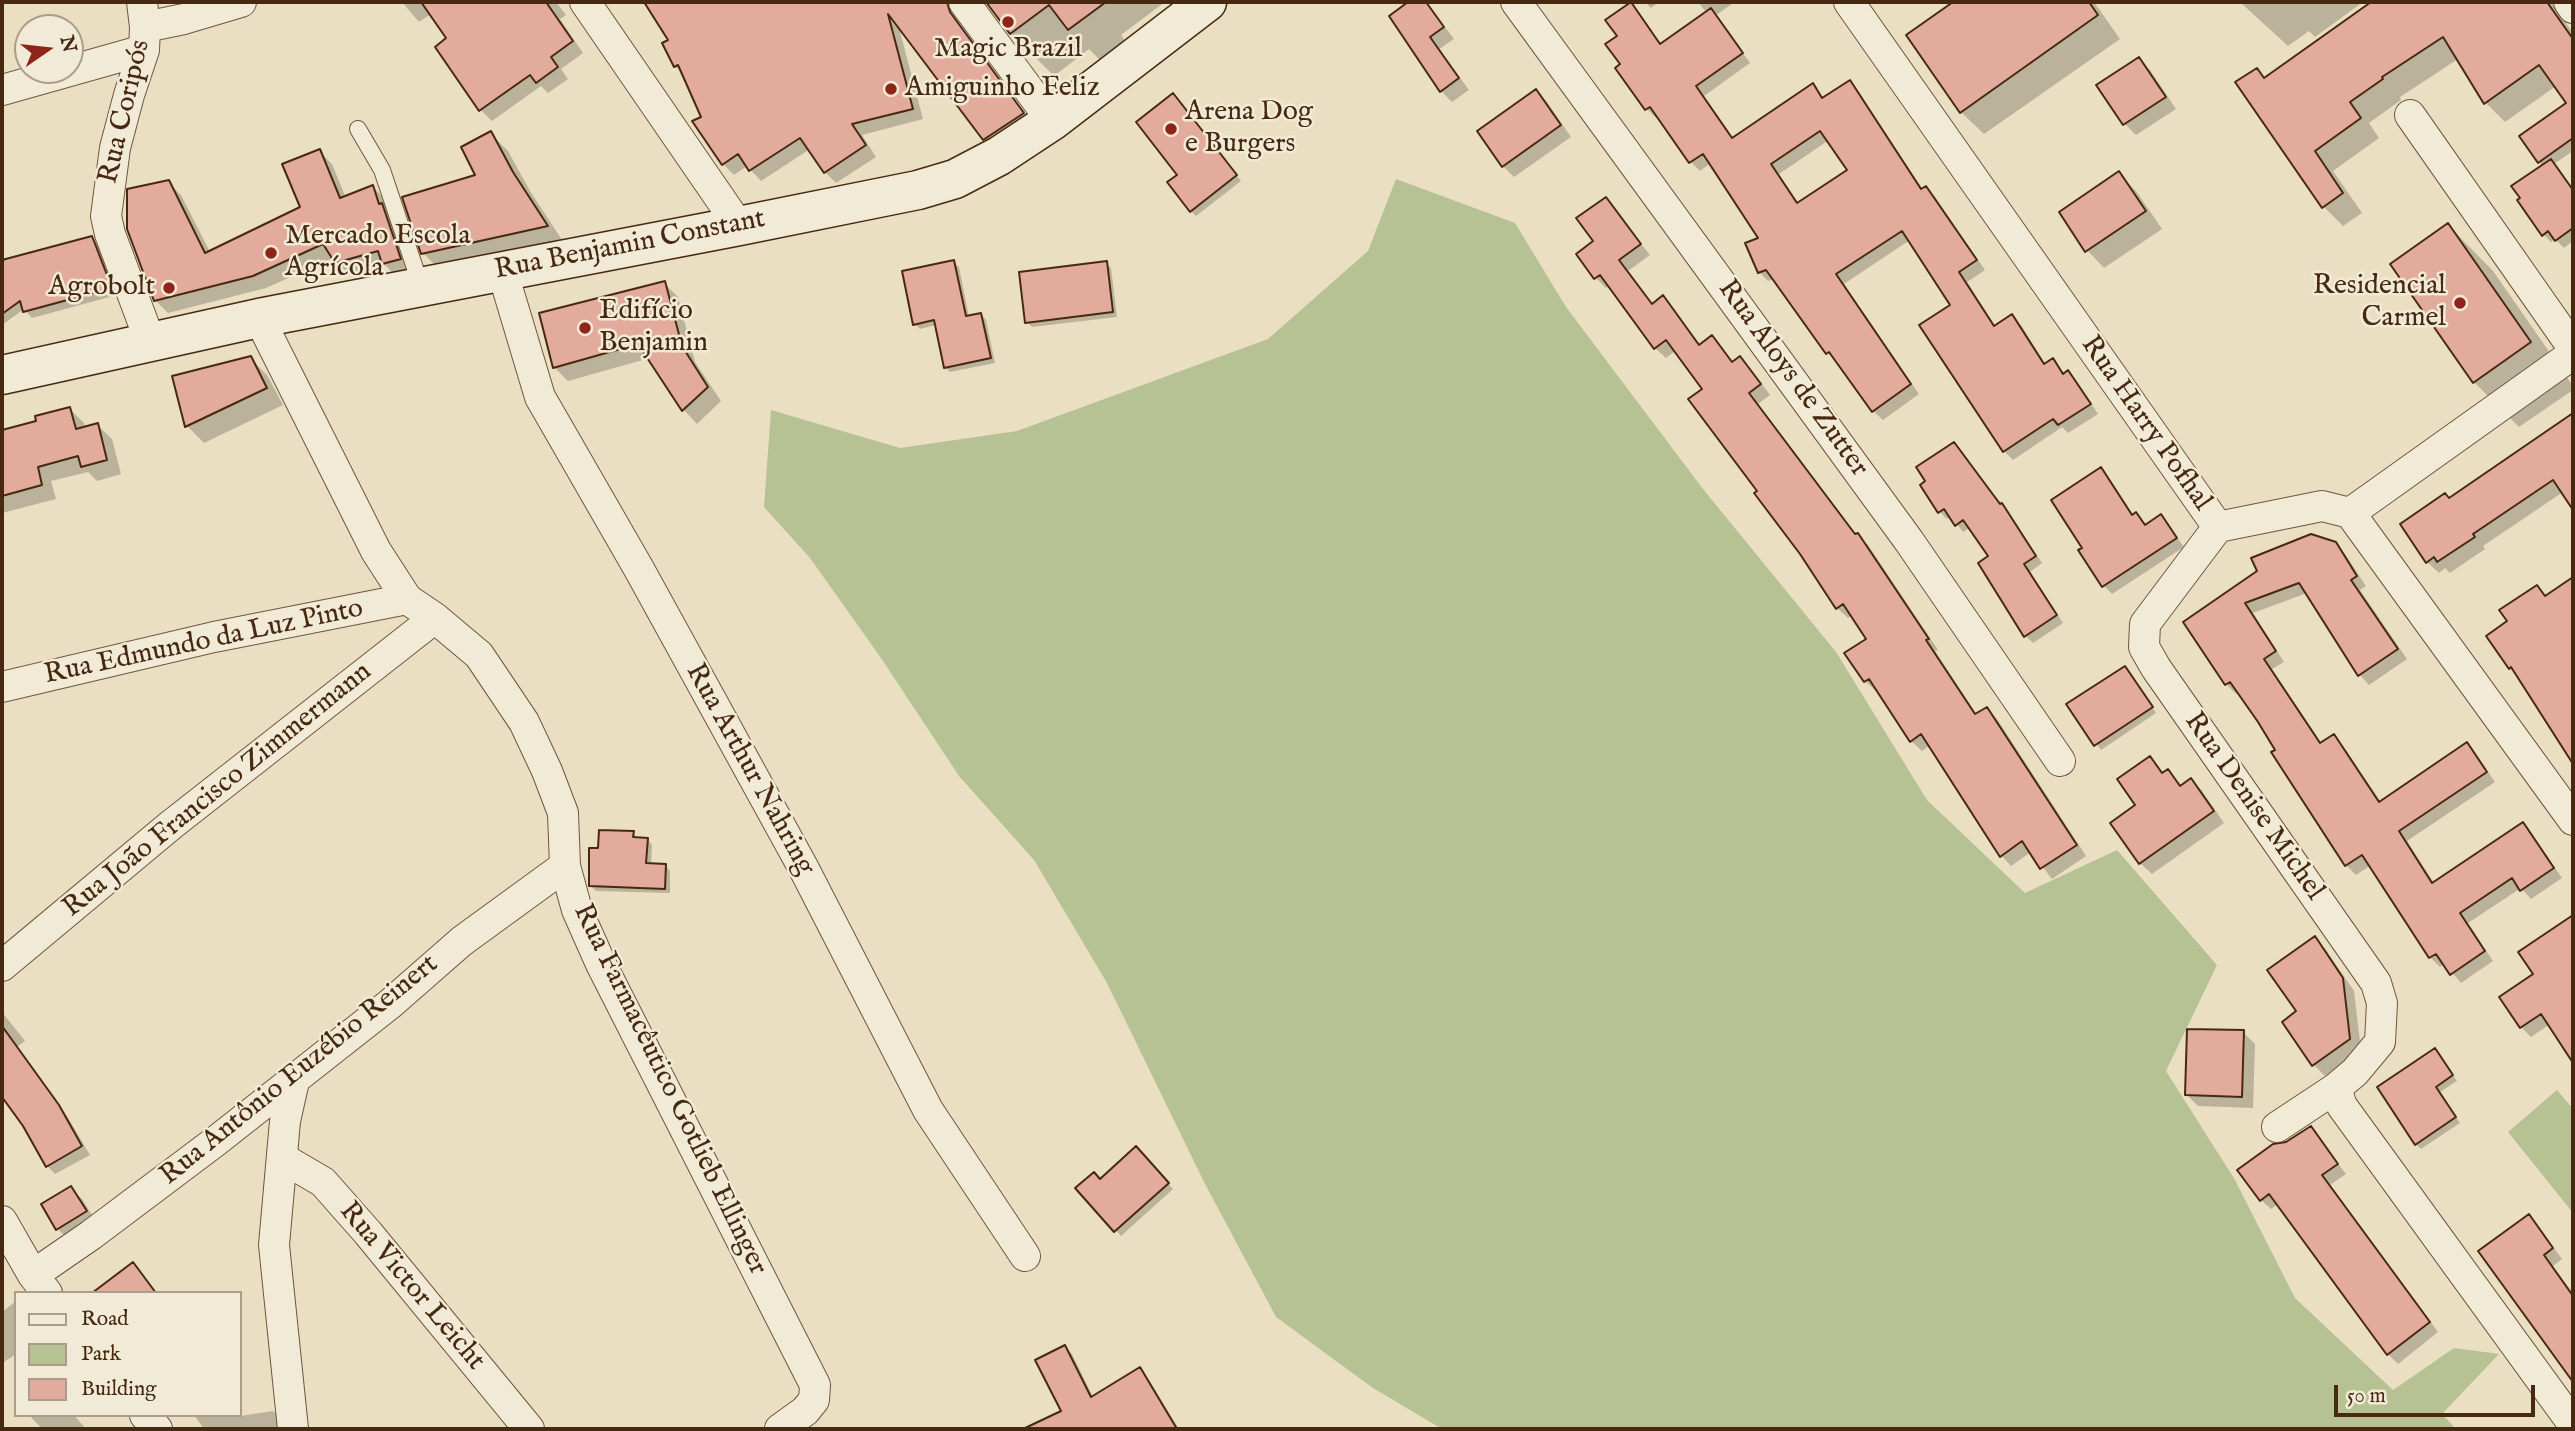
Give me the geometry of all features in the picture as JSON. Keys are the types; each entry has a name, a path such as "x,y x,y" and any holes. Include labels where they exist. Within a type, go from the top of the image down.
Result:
{"main road":[{"name":"Rua Benjamin Constant","path":"2,375 259,318 739,226 918,190 956,179 999,156 1052,121 1207,2"}],"street":[{"path":"2,90 144,26 184,19 240,2"},
{"path":"585,2 739,226"},
{"path":"964,2 1052,121"},
{"name":"Rua Aloys de Zutter","path":"1516,2 1909,541 2060,761"},
{"name":"Rua Harry Pofhal","path":"1849,2 2218,527 2322,506 2350,513"},
{"path":"2569,2 2573,8"},
{"name":"Rua Coripós","path":"144,26 115,148 106,216 110,234 150,341"},
{"path":"2410,115 2573,348"},
{"name":"Rua Arthur Nahring","path":"502,270 540,397 646,581 804,869 928,1110 1025,1256"},
{"name":"Rua Farmacêutico Gotlieb Ellinger","path":"259,318 376,551 407,599 435,618 479,655 524,722 547,771 563,813 565,866 577,910 601,964 815,1385 814,1400 805,1411 780,1429"},
{"path":"2573,354 2350,513 2573,820"},
{"name":"Rua Denise Michel","path":"2218,527 2145,624 2144,647 2376,983 2382,1003 2380,1042 2355,1072 2336,1088 2277,1127"},
{"name":"Rua Edmundo da Luz Pinto","path":"2,687 214,637 407,599"},
{"name":"Rua João Francisco Zimmermann","path":"2,966 171,825 435,618"},
{"name":"Rua Antônio Euzébio Reinert","path":"25,1271 91,1235 294,1081 462,941 565,866"},
{"path":"293,1429 274,1245 285,1121 294,1081"},
{"path":"2336,1088 2342,1107 2353,1125 2573,1424"},
{"name":"Rua Victor Leicht","path":"282,1158 323,1182 530,1429"},
{"path":"2,1221 25,1271"}],"lane":[{"path":"358,129 382,170 421,286"}],"green space":[{"path":"1396,179 1515,223 1566,307 1703,489 1836,652 1927,800 2025,893 2117,850 2217,965 2166,1071 2235,1180 2295,1298 2393,1390 2454,1348 2499,1354 2442,1414 2456,1429 1442,1429 1373,1388 1276,1317 1204,1182 1107,983 1034,860 959,776 881,658 810,558 764,507 771,410 900,448 1017,431 1268,339 1368,251"},
{"path":"2557,1090 2573,1109 2573,1213 2508,1132"}],"building":[{"path":"421,2 546,2 573,41 551,57 558,67 536,83 530,75 479,111 435,47 446,38"},
{"path":"644,2 947,2 950,12 1024,113 983,140 888,14 913,109 852,124 866,145 824,173 800,138 749,171 738,154 722,165 692,121 701,117 678,65 674,67 662,43 668,40"},
{"path":"986,2 1106,2 1068,30 1049,5 1010,34"},
{"path":"1408,2 1426,2 1444,27 1430,37 1459,78 1440,92 1389,16"},
{"path":"1631,2 1660,44 1711,8 1743,53 1696,86 1732,138 1813,83 1822,98 1850,80 1921,189 1926,186 1977,260 1959,272 1994,326 2012,314 2044,364 2053,358 2063,374 2068,370 2091,404 2058,425 2053,419 2003,452 1919,325 1950,305 1902,231 1836,274 1911,384 1872,412 1829,352 1826,354 1766,270 1758,273 1745,243 1758,238 1703,154 1689,163 1650,107 1645,110 1615,68 1620,64 1605,44 1617,36 1605,20","holes":["1820,131 1847,170 1797,203 1771,164"]},
{"path":"1953,2 2089,2 2098,15 1960,113 1906,35"},
{"path":"2371,2 2547,2 2573,39 2573,138 2538,163 2519,136 2566,103 2539,65 2484,104 2443,37 2382,77 2383,79 2350,102 2361,118 2315,151 2343,193 2322,208 2235,82 2257,68 2264,78"},
{"path":"2139,57 2166,97 2123,125 2096,85"},
{"path":"1536,89 1561,125 1502,167 1477,131"},
{"path":"1173,93 1237,175 1190,212 1167,182 1177,175 1136,122"},
{"path":"491,131 513,172 548,226 421,254 402,197 475,175 461,147"},
{"path":"320,149 340,198 373,185 401,259 382,264 378,251 335,263 323,244 253,276 154,301 127,229 127,189 169,180 205,253 300,207 282,164"},
{"path":"2551,159 2573,190 2573,228 2555,241 2548,231 2542,236 2517,200 2520,198 2511,186"},
{"path":"2119,171 2146,211 2085,252 2059,212"},
{"path":"1606,197 1641,244 1619,260 1652,304 1663,295 1699,345 1712,335 1732,362 1740,356 1761,384 1749,393 1855,534 1858,533 1975,714 1987,707 2077,845 2040,869 2022,841 2000,857 1921,734 1910,742 1869,679 1864,682 1844,653 1866,639 1843,604 1836,609 1800,554 1754,493 1757,491 1688,399 1702,389 1666,340 1654,349 1600,275 1594,279 1576,254 1593,241 1576,218"},
{"name":"Residencial Carmel","path":"2448,223 2531,342 2473,383 2390,264"},
{"path":"92,236 112,288 23,312 20,301 2,314 2,260"},
{"path":"954,260 966,316 981,313 991,358 944,368 934,320 913,325 902,271"},
{"path":"1107,261 1113,312 1025,323 1019,272"},
{"path":"665,281 682,346 708,387 682,411 638,344 553,368 539,313"},
{"path":"251,356 267,388 185,427 172,376"},
{"path":"70,407 76,429 98,423 107,460 81,467 78,456 38,467 42,485 2,496 2,430 36,421 35,416"},
{"path":"2573,413 2573,510 2553,480 2437,562 2434,557 2426,563 2400,524 2445,493 2449,498"},
{"path":"1954,442 2000,504 2002,503 2036,556 2024,564 2057,615 2024,637 1978,563 1988,556 1963,520 1955,526 1944,509 1938,513 1920,485 1925,481 1916,467"},
{"path":"2101,467 2132,515 2136,512 2145,525 2161,514 2177,538 2102,587 2078,550 2082,548 2051,500"},
{"path":"2311,534 2336,542 2357,576 2351,580 2398,649 2358,676 2299,583 2245,603 2276,651 2264,659 2320,743 2334,734 2379,802 2467,742 2487,772 2399,831 2432,883 2523,822 2554,868 2520,891 2512,878 2460,913 2485,951 2450,975 2436,954 2429,958 2362,855 2345,866 2271,752 2275,750 2258,722 2230,682 2225,685 2183,622 2257,571 2251,558"},
{"path":"2573,577 2573,764 2511,667 2509,669 2486,636 2507,621 2499,610 2537,585 2545,596"},
{"path":"2125,666 2153,707 2094,746 2066,704"},
{"path":"2150,756 2162,773 2168,769 2180,786 2191,778 2214,811 2139,864 2110,823 2135,805 2117,779"},
{"path":"599,830 634,831 633,837 648,838 646,863 666,864 665,889 589,886 589,848 598,848"},
{"path":"2573,915 2573,1063 2541,1014 2520,1028 2499,997 2533,974 2518,952"},
{"path":"2315,936 2343,978 2350,1039 2312,1066 2282,1022 2296,1011 2267,970"},
{"path":"2,1026 59,1105 82,1146 46,1167 23,1126 2,1097"},
{"path":"2187,1029 2244,1030 2242,1097 2185,1095"},
{"path":"2435,1048 2453,1075 2436,1087 2456,1117 2415,1145 2377,1087"},
{"path":"2311,1126 2338,1164 2322,1175 2430,1322 2387,1355 2269,1194 2260,1201 2237,1170 2273,1144 2286,1142"},
{"path":"1136,1146 1169,1183 1114,1232 1075,1188 1094,1172 1100,1179"},
{"path":"71,1186 87,1211 56,1230 41,1204"},
{"path":"2529,1214 2553,1248 2544,1255 2573,1296 2573,1382 2478,1251"},
{"path":"133,1262 155,1291 95,1291"},
{"path":"1065,1345 1091,1397 1140,1367 1177,1429 1023,1429 1061,1411 1035,1360"}],"place":[{"name":"Magic Brazil","path":"1008,22"},
{"name":"Amiguinho Feliz","path":"891,89"},
{"name":"Arena Dog e Burgers","path":"1171,129"},
{"name":"Mercado Escola Agrícola","path":"271,253"},
{"name":"Agrobolt","path":"169,288"},
{"name":"Residencial Carmel","path":"2460,303"},
{"name":"Edifício Benjamin","path":"585,328"}]}
